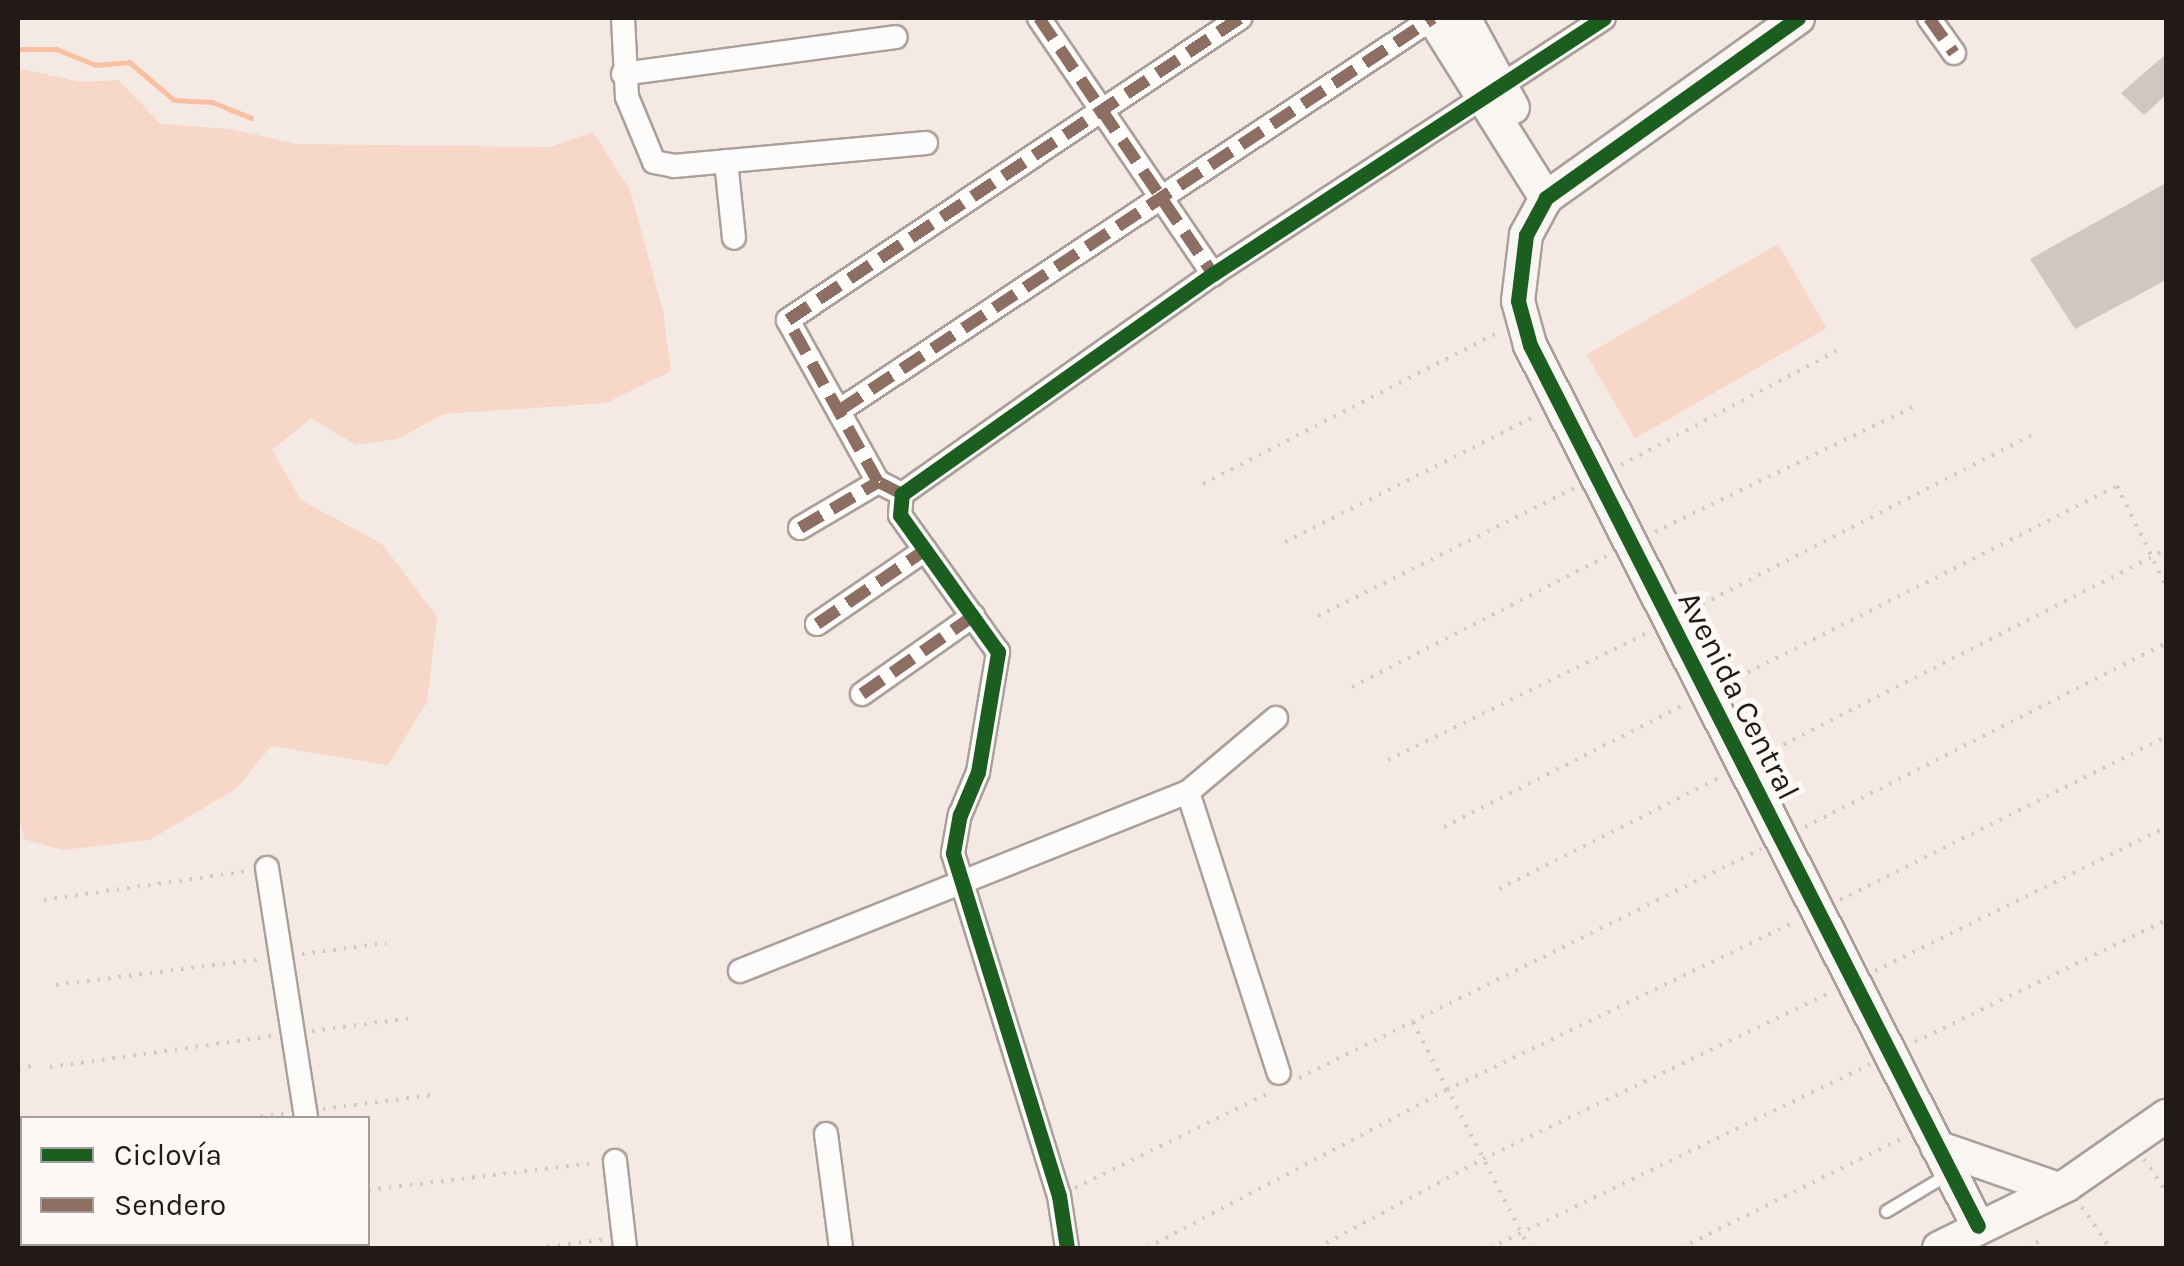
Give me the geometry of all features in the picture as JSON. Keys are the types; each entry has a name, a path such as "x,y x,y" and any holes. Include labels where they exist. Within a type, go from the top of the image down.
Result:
{"street":[{"path":"623,18 623,74 654,162 726,161 926,143"},
{"path":"1040,18 1214,274"},
{"path":"902,494 878,482 840,410 788,330 788,320 1100,107 1240,18"},
{"path":"840,410 1433,18 1491,91 1553,191 1798,18"},
{"path":"1464,18 1491,91"},
{"path":"1067,1248 1059,1196 953,853 957,828 978,772 1001,666 973,616 897,510 902,494 1214,274 1604,18"},
{"path":"1929,18 1954,53"},
{"path":"623,74 896,37"},
{"path":"726,161 734,238"},
{"name":"Avenida Central","path":"1553,191 1521,260 1523,320 1669,622 1978,1226"},
{"path":"800,528 878,482"},
{"path":"818,624 925,550"},
{"path":"862,694 973,616"},
{"path":"740,971 1188,792 1276,718"},
{"path":"1188,792 1279,1074"},
{"path":"266,868 305,1115"},
{"path":"1939,1248 2063,1187 2133,1143 2166,1116"},
{"path":"826,1134 841,1248"},
{"path":"1939,1248 1942,1156 2063,1187"},
{"path":"615,1161 624,1243"}],"lane":[{"path":"1886,1211 1942,1156"}],"path":[{"path":"1202,484 1523,320"},
{"path":"1318,616 1842,348"},
{"path":"1285,542 1561,403"},
{"path":"1352,687 1630,544 1916,405"},
{"path":"1388,760 1669,622 2030,435"},
{"path":"1444,827 2117,486 2166,586"},
{"path":"1499,889 2166,550"},
{"path":"1059,1196 1779,840 2166,643"},
{"path":"1147,1248 1447,1090 1817,912 2166,737"},
{"path":"1317,1248 1483,1159 2166,827"},
{"path":"44,900 266,868"},
{"path":"1490,1248 2166,920"},
{"path":"56,985 386,943"},
{"path":"50,1066 412,1018"},
{"path":"1413,1022 1528,1248"},
{"path":"18,1069 35,1065"},
{"path":"305,1115 432,1095"},
{"path":"2133,1143 2166,1192"},
{"path":"1682,1248 1942,1156"},
{"path":"370,1190 615,1161"},
{"path":"2063,1187 2110,1248"},
{"path":"2027,1248 2043,1239"},
{"path":"537,1248 624,1243"}],"shaded area":[{"path":"18,68 80,82 118,80 161,124 231,129 296,144 550,147 593,132 630,190 663,311 671,371 606,403 444,414 397,439 356,445 311,418 272,450 301,500 382,544 437,617 427,702 388,765 271,746 237,788 150,840 62,850 24,839 18,814"},
{"path":"1778,244 1826,328 1635,439 1587,354"}],"building":[{"path":"2166,54 2166,95 2144,115 2121,93"},
{"path":"2166,183 2166,280 2075,329 2030,259"}],"waterway":[{"path":"18,49 56,49 96,65 129,62 174,100 212,102 251,118"}],"marked path":[{"path":"1039,18 1213,274"},
{"path":"902,494 878,482 788,320 1240,18"},
{"path":"840,410 1433,18"},
{"path":"1929,18 1954,53"},
{"path":"800,528 878,482"},
{"path":"817,624 925,550"},
{"path":"862,694 973,616"}],"cycle path":[{"path":"1067,1248 1059,1196 953,853 960,815 978,772 998,652 900,515 902,494 1213,274 1604,18"},
{"path":"1798,18 1546,198 1526,235 1518,301 1530,345 1978,1226"}]}
